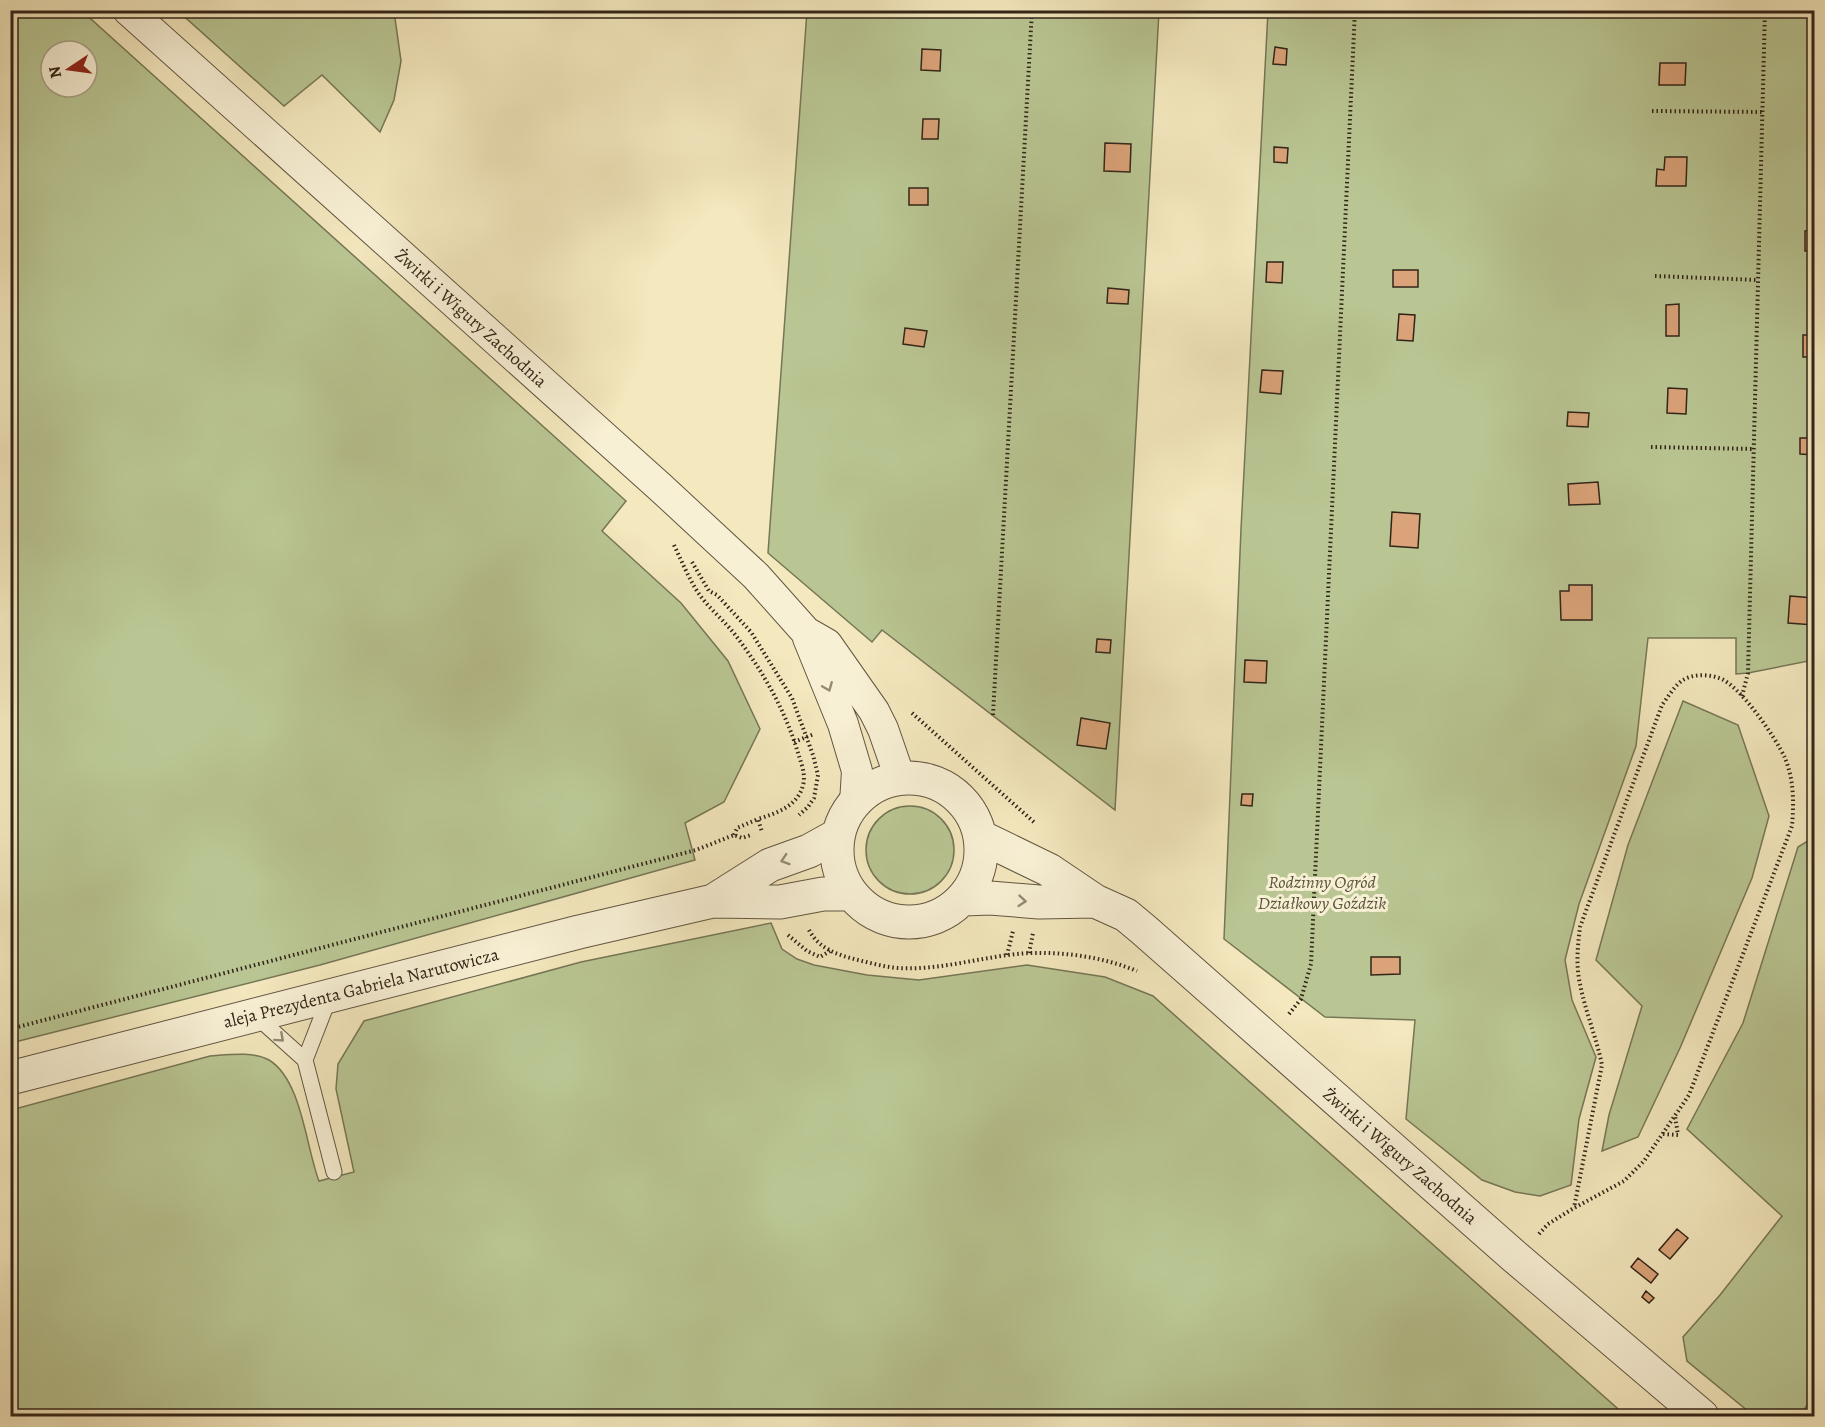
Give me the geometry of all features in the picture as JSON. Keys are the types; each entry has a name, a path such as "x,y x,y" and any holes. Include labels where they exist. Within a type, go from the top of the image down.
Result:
{"street":[{"name":"Żwirki i Wigury Zachodnia","path":"128,10 701,525 756,576 806,632"},
{"path":"806,632 827,644 874,711 883,729 900,778"},
{"path":"806,632 843,724 857,771 855,803"},
{"path":"900,778 923,779 943,786 961,799 974,816 981,837 982,859 976,880 964,899 947,912 928,921 907,923 886,919 866,909 852,894 841,876 837,856 838,835 844,818 855,803 868,791 900,778"},
{"name":"aleja Prezydenta Gabriela Narutowicza","path":"712,901 770,864 809,851 838,835"},
{"name":"Żwirki i Wigury Zachodnia","path":"981,837 1049,870 1095,901 1126,915 1515,1257 1702,1416"},
{"name":"aleja Prezydenta Gabriela Narutowicza","path":"10,1078 579,932 712,901 780,902 823,894 852,894"},
{"path":"964,899 990,898 1039,902 1095,901"}],"lane":[{"path":"305,1060 329,998"},
{"path":"255,1016 305,1060 334,1172"}],"path":[{"path":"993,716 1032,10"},
{"path":"1301,999 1311,963 1355,10"},
{"path":"1742,696 1748,673 1765,10"},
{"path":"1652,111 1762,112"},
{"path":"1655,276 1758,280"},
{"path":"1652,447 1754,449"},
{"path":"10,1029 696,850 734,835 737,828 788,807 803,787 804,778 786,719 761,672 731,630 700,595 674,544"},
{"path":"717,595 751,632 792,698 813,755 818,775 814,798 808,807 793,819"},
{"path":"1515,1257 1548,1224 1624,1181 1644,1161 1689,1095 1792,826 1795,797 1785,758 1758,714 1742,696 1720,678 1699,675 1682,681 1662,705 1580,927 1577,952 1578,976 1587,1016 1598,1042 1602,1065 1574,1208"},
{"path":"906,711 918,717 1042,830"},
{"path":"758,819 764,840"},
{"path":"805,922 812,936 830,951 883,966 907,968 1007,955 1057,953"},
{"path":"785,924 788,934 807,951 820,957 830,951"},
{"path":"1663,1134 1678,1135 1675,1116"}],"green space":[{"path":"11,10 82,11 626,501 602,531 681,603 728,661 760,729 724,802 685,823 695,860 320,965 11,1043"},
{"path":"178,11 394,11 401,61 394,100 380,132 322,75 284,106"},
{"path":"807,11 1159,11 1115,810 882,630 872,642 768,553"},
{"name":"Rodzinny Ogród Działkowy Goździk","path":"1268,11 1814,11 1814,660 1736,674 1736,638 1648,638 1636,746 1579,904 1565,960 1572,1000 1596,1057 1579,1119 1571,1185 1540,1196 1515,1192 1482,1180 1406,1119 1415,1020 1325,1017 1224,939 1241,529"},
{"path":"1683,701 1738,725 1769,816 1752,878 1680,1048 1638,1137 1602,1151 1609,1115 1642,1006 1596,960 1628,845"},
{"path":"901,806 919,806 935,813 947,825 954,841 954,859 947,875 935,887 919,894 901,894 885,887 873,875 866,859 866,841 873,825 885,813"},
{"path":"1814,837 1814,1394 1800,1416 1754,1416 1687,1361 1683,1337 1720,1295 1782,1216 1687,1129 1743,1023 1798,847"},
{"path":"771,923 782,949 797,959 814,965 867,975 919,980 1027,965 1105,977 1153,996 1626,1416 11,1416 11,1110 210,1056 255,1055 269,1060 289,1083 302,1116 319,1181 354,1172 336,1089 338,1064 364,1021 581,962"}],"building":[{"path":"1116,10 1138,10 1137,14 1116,12"},
{"path":"1812,10 1814,10 1814,34 1811,34"},
{"path":"1275,47 1287,49 1286,65 1273,64"},
{"path":"922,49 941,50 940,71 921,70"},
{"path":"1660,63 1686,63 1685,85 1659,85"},
{"path":"923,119 939,119 938,139 922,139"},
{"path":"1809,123 1814,123 1814,142 1809,142"},
{"path":"1105,143 1131,144 1130,172 1104,171"},
{"path":"1274,147 1288,148 1287,163 1274,162"},
{"path":"1665,157 1687,157 1686,186 1656,186 1657,169 1664,170"},
{"path":"909,188 928,188 928,205 909,205"},
{"path":"1814,230 1814,251 1805,251 1805,231"},
{"path":"1267,262 1283,262 1282,283 1266,282"},
{"path":"1393,270 1418,270 1418,287 1393,287"},
{"path":"1108,288 1129,290 1128,304 1107,303"},
{"path":"1679,304 1679,336 1666,336 1666,305"},
{"path":"1399,314 1415,315 1413,341 1397,340"},
{"path":"905,328 927,331 924,347 903,344"},
{"path":"1803,335 1814,335 1814,357 1803,357"},
{"path":"1262,370 1283,371 1281,394 1260,392"},
{"path":"1668,388 1687,389 1686,414 1667,413"},
{"path":"1568,412 1589,413 1588,427 1567,426"},
{"path":"1800,438 1814,438 1814,455 1800,454"},
{"path":"1598,482 1600,504 1569,505 1568,484"},
{"path":"1392,512 1420,514 1418,548 1390,546"},
{"path":"1569,585 1592,585 1592,620 1561,620 1560,591 1569,591"},
{"path":"1790,596 1814,598 1814,625 1788,623"},
{"path":"1097,639 1111,640 1110,653 1096,652"},
{"path":"1245,660 1267,661 1266,683 1244,682"},
{"path":"1081,718 1110,723 1106,749 1077,745"},
{"path":"1242,794 1253,794 1252,806 1241,805"},
{"path":"1371,957 1400,957 1400,974 1371,975"},
{"path":"1677,1229 1688,1238 1670,1259 1659,1250"},
{"path":"1638,1258 1658,1274 1651,1283 1631,1267"},
{"path":"1646,1291 1654,1298 1649,1303 1642,1297"}]}
